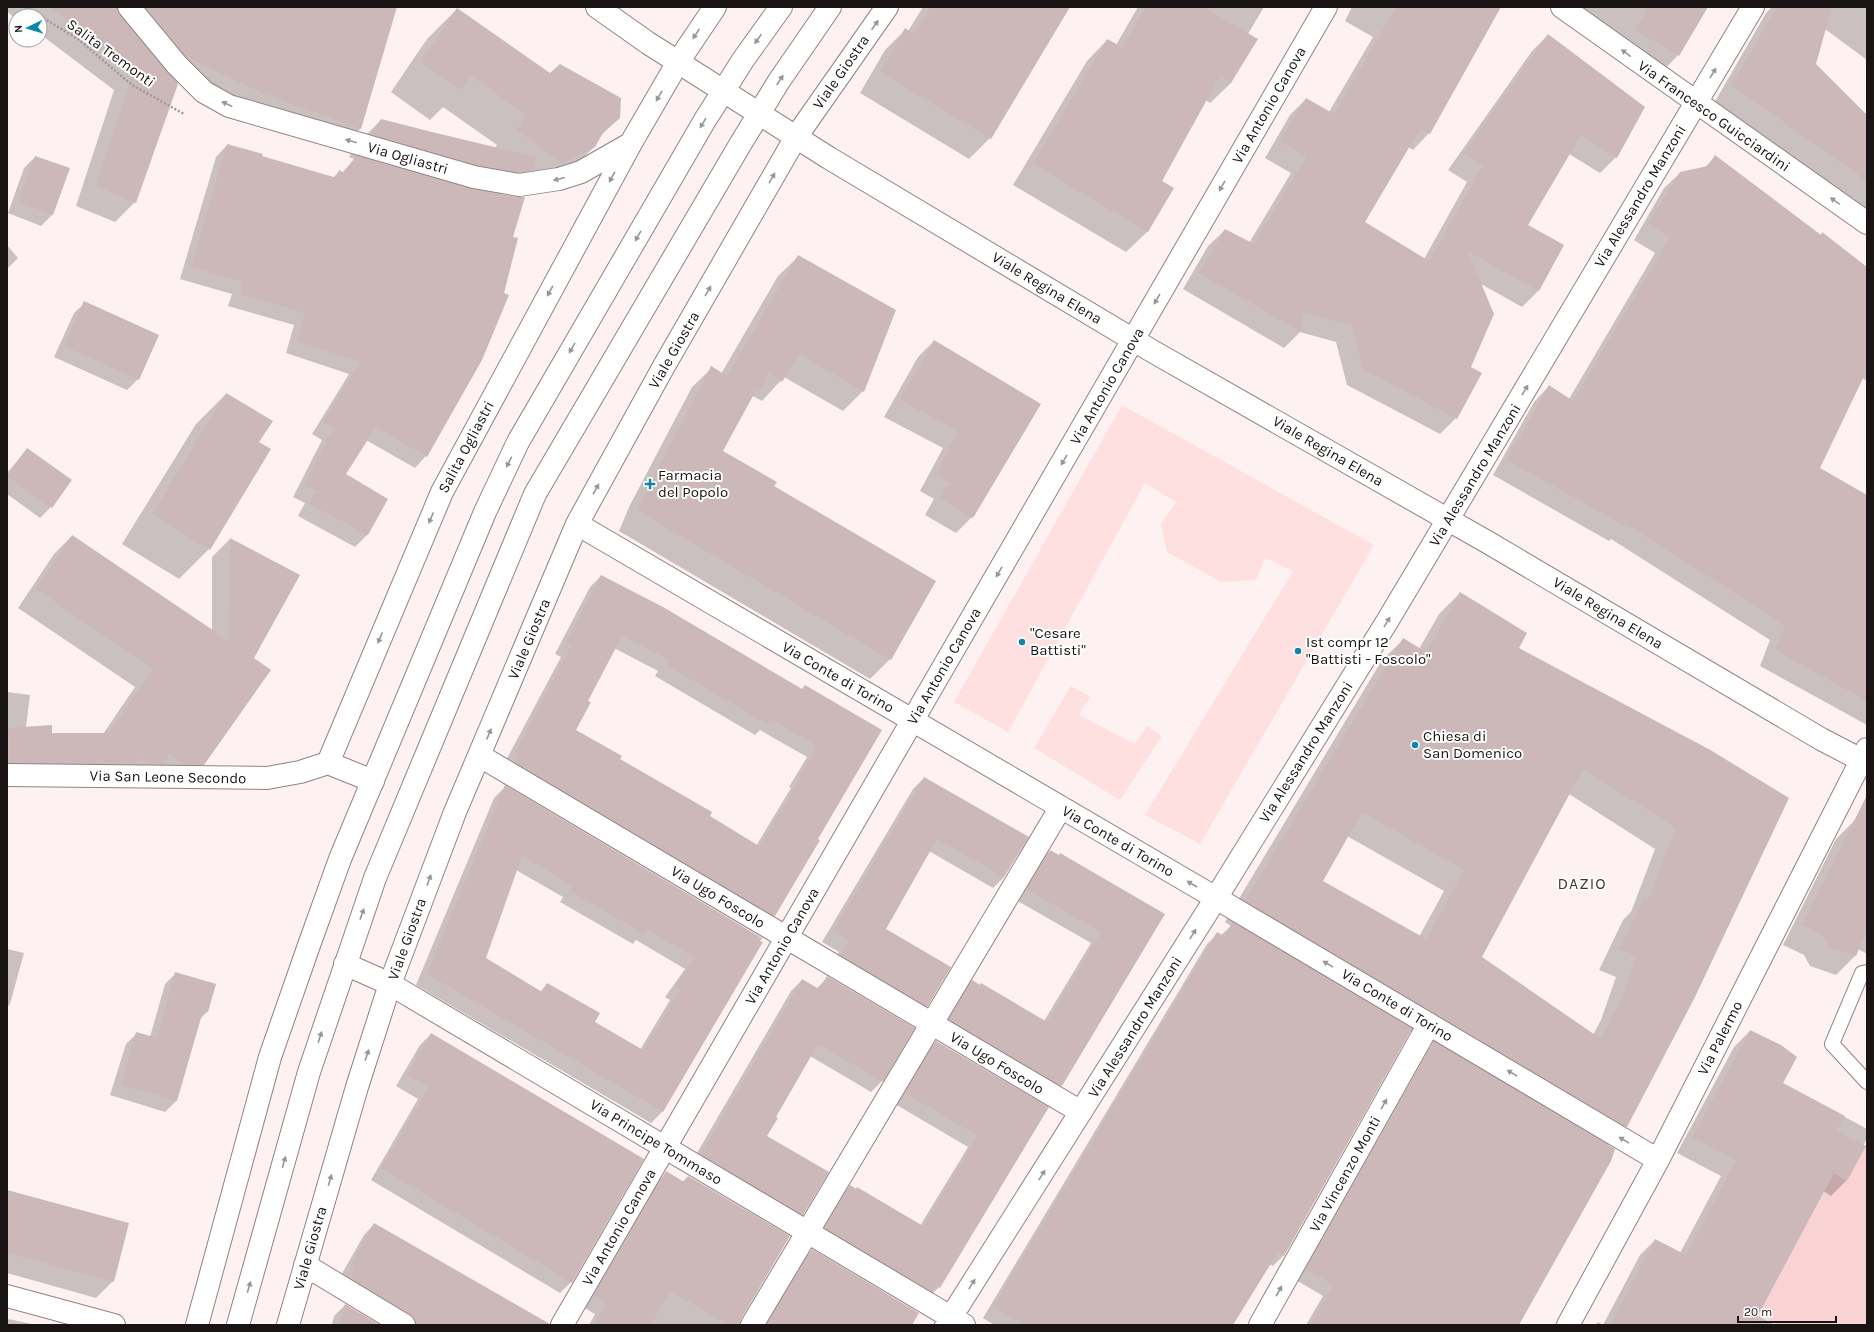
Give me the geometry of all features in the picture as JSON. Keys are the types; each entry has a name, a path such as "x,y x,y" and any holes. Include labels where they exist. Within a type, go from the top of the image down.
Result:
{"street":[{"name":"Via Ogliastri","path":"129,7 177,65 204,92 229,106 474,177 519,185 559,179 581,172 631,143 678,62"},
{"path":"597,7 678,62 715,7"},
{"path":"197,1325 270,1057 340,859 485,512 518,442 704,120 743,60 781,7"},
{"path":"238,1325 309,1072 375,878 535,494 760,113 830,7"},
{"name":"Viale Giostra","path":"288,1325 357,1087 390,984 455,812 577,524 664,366 796,137 887,7"},
{"name":"Via Antonio Canova","path":"562,1325 1326,7"},
{"name":"Via Francesco Guicciardini","path":"1562,7 1695,103 1867,223"},
{"name":"Via Alessandro Manzoni","path":"954,1322 1081,1112 1216,898 1448,520 1753,7"},
{"name":"Viale Regina Elena","path":"678,62 796,137 1134,339 1448,520 1821,739 1865,758"},
{"name":"Salita Ogliastri","path":"328,763 442,492 631,143"},
{"name":"Via Conte di Torino","path":"577,524 1216,898 1658,1160"},
{"name":"Via Ugo Foscolo","path":"480,756 1081,1112"},
{"name":"Via Palermo","path":"1568,1325 1658,1160 1865,758"},
{"path":"328,763 373,781"},
{"name":"Via San Leone Secondo","path":"7,775 267,778 300,772 328,763"},
{"path":"752,1325 1061,808"},
{"name":"Via Principe Tommaso","path":"345,964 390,984 807,1232 954,1322"},
{"name":"Via Vincenzo Monti","path":"1260,1325 1429,1024"},
{"path":"305,1265 404,1325"},
{"path":"7,1296 114,1325"}],"lane":[{"path":"1867,972 1862,973 1832,1044 1867,1082"}],"path":[{"name":"Salita Tremonti","path":"48,21 78,39 132,85 186,116"}],"shaded area":[{"name":"\"Cesare Battisti\"","path":"1122,405 1374,545 1200,844 1145,815 1293,571 1265,558 1256,580 1221,582 1167,552 1161,524 1176,502 1145,483 1008,732 954,702"},
{"path":"1071,686 1090,697 1079,715 1135,744 1147,726 1162,736 1120,800 1034,748"},
{"path":"1867,1143 1867,1325 1777,1325 1758,1315 1834,1173 1847,1181"}],"building":[{"path":"50,7 117,7 119,15 178,84 136,203 96,186 134,70"},
{"path":"145,7 397,7 361,129 264,94 188,58"},
{"path":"931,7 1070,7 991,139 880,72 905,28 914,34"},
{"path":"1146,7 1203,7 1258,39 1231,83 1220,76 1162,181 1174,188 1148,232 1033,164 1107,39 1122,47"},
{"path":"1396,7 1501,7 1430,134 1420,129 1365,222 1429,261 1483,165 1463,154 1548,34 1645,107 1617,158 1581,135 1528,225 1564,245 1539,291 1468,252 1494,314 1471,367 1482,373 1457,419 1363,369 1352,326 1303,312 1301,332 1199,273 1225,229 1254,244 1306,157 1280,141 1306,98 1334,114"},
{"path":"1648,7 1708,7 1679,56 1635,30"},
{"path":"1777,7 1832,7 1816,64 1867,115 1867,181 1731,85"},
{"path":"457,8 550,73 560,64 621,98 620,118 603,133 595,147 562,163 517,130 526,114 471,76 461,90 420,62"},
{"path":"381,119 536,157 533,170 519,172 477,165 371,134"},
{"path":"227,144 337,178 339,170 344,173 356,156 471,189 525,197 513,237 518,238 504,293 509,295 482,360 427,457 376,427 346,474 388,499 368,535 309,504 316,491 304,485 333,428 323,421 360,362 297,341 305,313 240,294 243,282 191,267"},
{"path":"1715,155 1821,235 1822,232 1867,267 1867,370 1820,468 1867,495 1867,701 1775,650 1785,625 1626,524 1625,526 1507,460 1549,385 1573,401 1670,237 1648,224 1680,172 1708,166"},
{"path":"35,156 70,168 53,215 18,202"},
{"path":"798,255 896,310 864,392 799,354 782,382 769,373 759,391 756,390 723,451 777,482 774,486 936,581 891,660 638,511 650,484 711,366 727,376"},
{"path":"84,301 159,335 139,380 64,346"},
{"path":"934,340 1041,404 973,518 940,498 949,483 936,474 958,431 900,400"},
{"path":"226,393 273,421 259,442 271,449 210,550 152,514"},
{"path":"27,448 72,480 52,508 7,476"},
{"path":"72,535 229,641 230,538 300,575 254,658 271,670 204,765 184,765 170,754 163,764 149,764 140,758 136,764 10,763 8,728 52,725 52,733 109,733 153,669 36,589"},
{"path":"601,575 663,607 802,689 805,685 882,730 775,916 515,762 518,755 515,753 571,646 566,643","holes":["622,636 669,660 666,665 767,724 770,719 817,746 799,776 801,777 759,846 710,816 712,812 620,759 622,756 576,730 591,702 588,701"]},
{"path":"1460,592 1527,633 1519,648 1712,751 1789,798 1695,997 1627,1127 1245,901 1403,638 1426,652","holes":["1583,769 1676,828 1648,900 1644,898 1619,949 1636,956 1622,998 1601,1039 1482,957","1362,812 1464,870 1426,939 1323,881"]},
{"path":"924,777 1029,837 1004,877 937,839 886,929 951,967 927,1007 840,955 849,940 833,931"},
{"path":"505,785 762,938 760,941 763,942 663,1112 427,974","holes":["522,856 573,886 570,891 644,934 647,929 695,958 675,986 681,989 643,1050 595,1022 600,1013 547,983 542,992 486,958"]},
{"path":"1867,795 1867,929 1856,956 1829,947 1824,936 1802,925"},
{"path":"1050,850 1059,855 1060,853 1165,914 1062,1086 949,1019 972,980 980,985 981,983 1047,1022 1101,932 1026,889"},
{"path":"1233,922 1412,1029 1284,1256 1278,1252 1233,1325 1024,1325 993,1307 1217,932 1224,936"},
{"path":"175,972 216,984 208,1012 203,1011 177,1101 121,1085 136,1032 157,1038"},
{"path":"827,976 915,1028 883,1082 818,1044 776,1117 778,1118 767,1136 829,1172 803,1215 701,1154 802,979 819,989"},
{"path":"1750,1030 1781,1045 1797,1057 1783,1083 1845,1116 1836,1131 1866,1146 1847,1181 1834,1173 1753,1325 1610,1325 1655,1239 1686,1255 1736,1160 1692,1137"},
{"path":"431,1033 644,1159 572,1283 381,1168 429,1087 407,1075"},
{"path":"936,1041 1049,1107 940,1288 936,1285 932,1292 825,1228 850,1185 856,1189 857,1187 923,1226 978,1136 905,1093"},
{"path":"1434,1041 1615,1149 1611,1161 1519,1325 1310,1325 1333,1285 1306,1269"},
{"path":"666,1171 684,1182 688,1176 790,1236 741,1319 740,1325 729,1325 670,1291 651,1325 593,1325 606,1303 594,1295"},
{"path":"7,1190 129,1223 114,1282 7,1253"},
{"path":"374,1223 550,1325 416,1325 415,1319 410,1314 351,1278 354,1268 350,1266"},
{"path":"812,1249 919,1313 912,1325 767,1325"},
{"path":"345,1304 380,1325 340,1325"}],"place":[{"name":"Farmacia del Popolo","path":"650,484"},
{"name":"\"Cesare Battisti\"","path":"1022,642"},
{"name":"Ist compr 12 \"Battisti - Foscolo\"","path":"1298,651"},
{"name":"Chiesa di San Domenico","path":"1415,745"}],"district":[{"name":"DAZIO","path":"1582,883"}]}
